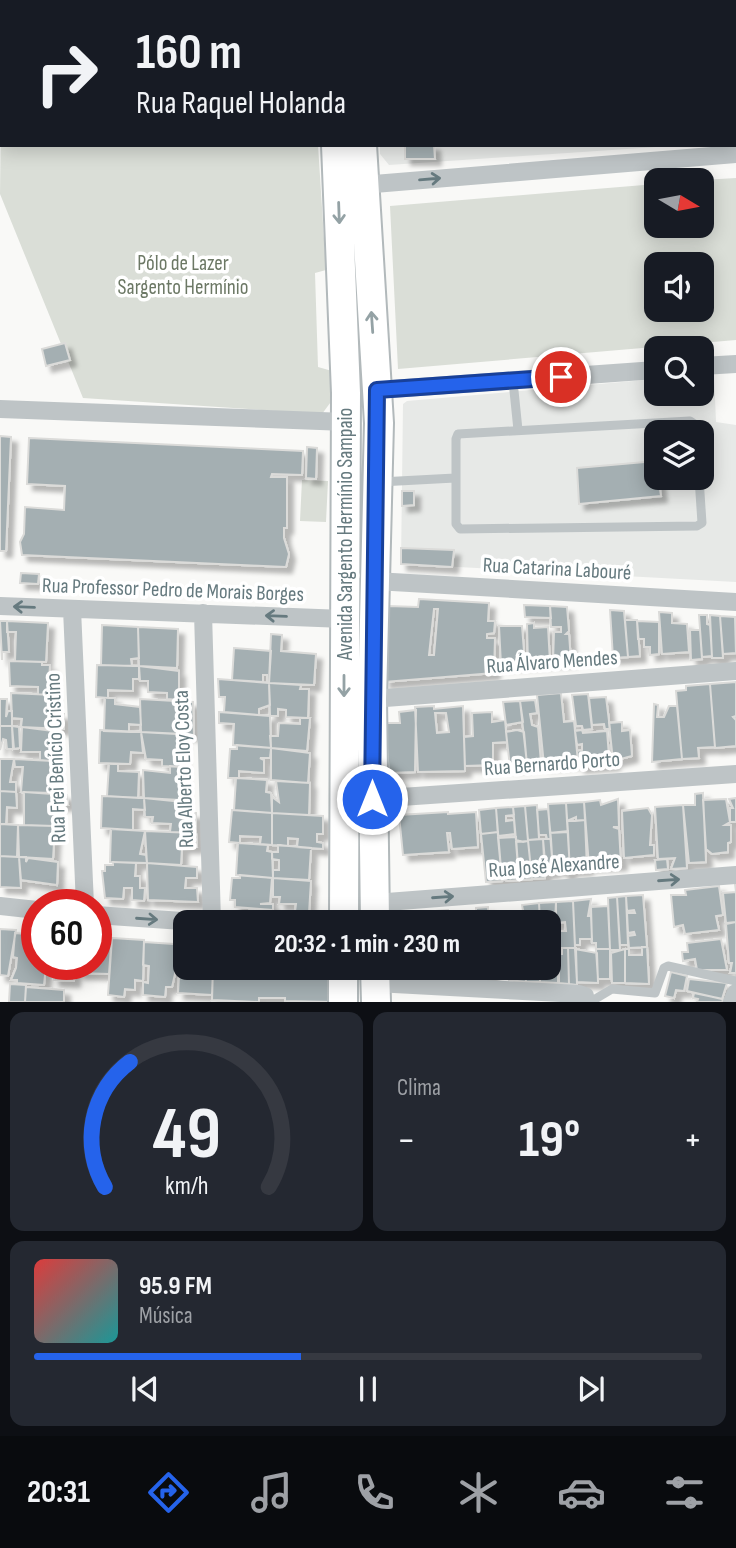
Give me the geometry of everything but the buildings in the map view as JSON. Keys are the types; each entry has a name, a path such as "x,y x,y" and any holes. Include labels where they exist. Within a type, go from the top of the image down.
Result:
{"main road":[{"name":"Avenida Sargento Hermínio Sampaio","path":"336,147 346,422 344,910"},
{"name":"Avenida Sargento Hermínio Sampaio","path":"362,147 362,184 377,390 378,482 372,699 375,910"},
{"path":"343,980 343,1002"}],"street":[{"path":"362,184 736,154"},
{"path":"714,365 736,364"},
{"path":"377,390 644,371"},
{"path":"0,409 346,422"},
{"name":"Rua Catarina Labouré","path":"375,581 736,602"},
{"name":"Rua Professor Pedro de Morais Borges","path":"0,606 344,619"},
{"name":"Rua Frei Benício Cristino","path":"72,609 84,889"},
{"name":"Rua Alberto Eloy Costa","path":"203,613 212,910"},
{"name":"Rua Álvaro Mendes","path":"372,699 736,671"},
{"name":"Rua Bernardo Porto","path":"372,799 736,774"},
{"name":"Rua José Alexandre","path":"395,910 736,875"},
{"path":"0,906 21,908"},
{"path":"112,916 173,920"},
{"path":"376,984 463,988 586,1000"},
{"path":"732,1002 736,993"}],"lane":[{"path":"513,381 518,430"},
{"path":"644,423 458,434 456,524 460,529 697,526 702,523 700,490"},
{"path":"378,482 455,478"},
{"path":"586,1000 612,989 655,993 664,968 668,966 736,981"}],"shaded area":[{"path":"380,147 656,147 389,165 380,154"},
{"path":"714,374 716,422 736,425 736,582 401,564 403,404 407,401 644,380 644,406 714,406"}],"green space":[{"name":"Pólo de Lazer Sargento Hermínio","path":"1,147 318,147 326,270 315,273 318,367 332,371 333,399 322,414 83,398 0,194"},
{"path":"736,178 736,340 714,342 714,336 644,336 644,348 398,369 390,206 644,185 644,238 714,238 714,179"},
{"path":"302,480 328,481 326,522 300,521"}],"route":[{"path":"372,799 373,620 379,423 377,390 561,377"}]}
